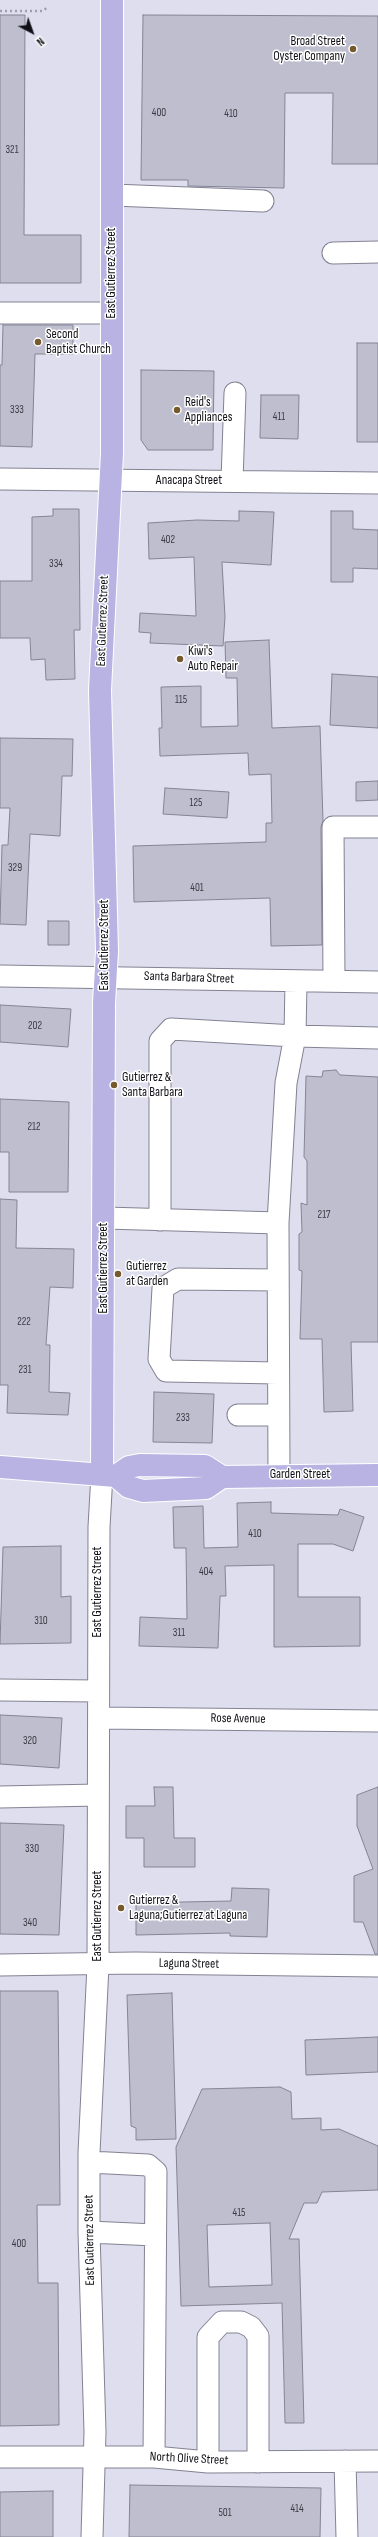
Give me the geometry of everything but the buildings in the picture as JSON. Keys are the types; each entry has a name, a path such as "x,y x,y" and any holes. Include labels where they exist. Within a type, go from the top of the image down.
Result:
{"main road":[{"name":"East Gutierrez Street","path":"109,1475 104,1218 104,1003 107,976 100,690 108,504 111,480 113,195 112,0"},
{"name":"Garden Street","path":"109,1475 128,1467 140,1465 205,1466 222,1477 279,1475 378,1476"},
{"path":"0,1467 109,1475"}],"street":[{"path":"113,195 263,201"},
{"path":"333,254 378,252"},
{"path":"0,313 111,314"},
{"path":"232,481 235,393"},
{"name":"Anacapa Street","path":"0,479 378,483"},
{"path":"334,981 333,827 378,827"},
{"name":"Santa Barbara Street","path":"0,976 107,976 296,982 378,982"},
{"path":"279,1475 278,1223 286,1083 295,1036 296,982"},
{"path":"160,1220 160,1041 171,1029 295,1036 378,1038"},
{"path":"104,1218 278,1223"},
{"path":"278,1280 178,1279 162,1288 159,1359 166,1371 278,1373"},
{"path":"238,1415 278,1415"},
{"name":"East Gutierrez Street","path":"92,2537 95,2456 89,2232 89,2162 98,1964 99,1527 109,1475"},
{"path":"0,1690 98,1691"},
{"name":"Rose Avenue","path":"99,1718 378,1720"},
{"path":"0,1797 98,1795"},
{"name":"Laguna Street","path":"0,1965 98,1964 378,1966"},
{"path":"89,2162 148,2165 156,2172 154,2457"},
{"path":"89,2232 155,2235"},
{"path":"208,2462 208,2337 222,2322 241,2322 252,2327 258,2336 258,2462"},
{"name":"North Olive Street","path":"0,2457 154,2457 208,2462 378,2461"},
{"path":"345,2461 347,2537"}],"path":[{"path":"0,11 42,11 47,8"}],"place":[{"name":"Broad Street Oyster Company","path":"353,49"},
{"name":"Second Baptist Church","path":"38,342"},
{"name":"Reid's Appliances","path":"177,410"},
{"name":"Kiwi's Auto Repair","path":"180,659"},
{"name":"Gutierrez & Santa Barbara","path":"114,1085"},
{"name":"Gutierrez at Garden","path":"118,1274"},
{"name":"Gutierrez & Laguna;Gutierrez at Laguna","path":"121,1908"}]}
